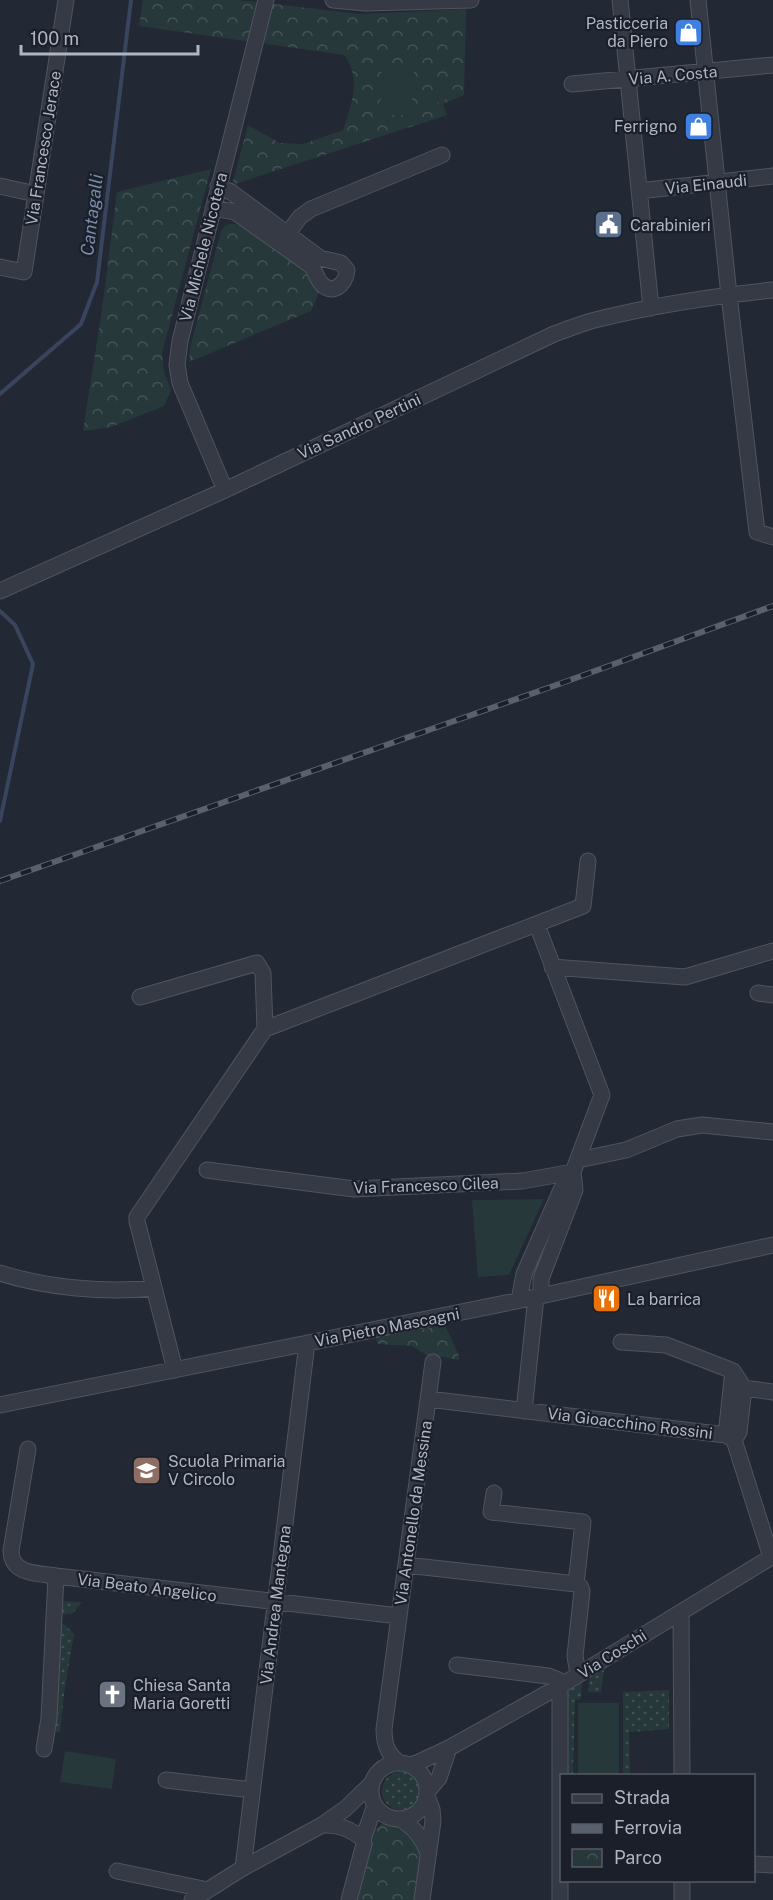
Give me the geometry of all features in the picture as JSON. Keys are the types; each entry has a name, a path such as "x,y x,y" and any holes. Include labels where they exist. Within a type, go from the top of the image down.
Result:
{"street":[{"name":"Via Francesco Jerace","path":"0,267 24,272 66,0"},
{"name":"Via Michele Nicotera","path":"225,490 184,395 177,365 180,341 266,0"},
{"path":"333,0 366,3 471,0"},
{"path":"620,0 651,308"},
{"path":"698,0 757,532 773,537"},
{"name":"Via A. Costa","path":"572,84 773,65"},
{"path":"288,233 300,217 311,209 442,155"},
{"name":"Via Einaudi","path":"639,191 773,176"},
{"path":"0,186 36,194"},
{"path":"213,208 235,212 310,265 326,287 337,288 342,285 347,274 344,266 336,261 320,258 231,192 218,186"},
{"name":"Via Sandro Pertini","path":"0,591 225,490 554,334 597,319 651,308 773,290"},
{"path":"175,1370 137,1221 139,1213 265,1029 583,906 588,861"},
{"path":"519,1300 524,1274 561,1190 575,1166 602,1095 537,925"},
{"path":"552,967 685,977 773,951"},
{"path":"140,997 257,963 263,973 265,1029"},
{"name":"Via Francesco Cilea","path":"207,1170 354,1189 522,1180 626,1150 677,1129 702,1125 773,1132"},
{"path":"524,1411 541,1279 575,1190 575,1166"},
{"name":"Via Pietro Mascagni","path":"0,1405 539,1296 773,1245"},
{"path":"0,1273 55,1285 125,1291 154,1288"},
{"path":"621,1342 666,1345 733,1371 744,1388 739,1432 730,1438"},
{"name":"Via Andrea Mantegna","path":"243,1868 308,1343"},
{"path":"428,1399 433,1362"},
{"path":"733,1371 730,1438 772,1556"},
{"path":"744,1388 773,1392"},
{"name":"Via Antonello da Messina","path":"374,1779 378,1749 384,1729 428,1399 524,1411"},
{"name":"Via Gioacchino Rossini","path":"524,1411 730,1438"},
{"name":"Via Beato Angelico","path":"28,1449 11,1551 16,1567 22,1570 56,1576 399,1616"},
{"path":"494,1493 492,1512 583,1522 576,1584"},
{"name":"Via Coschi","path":"405,1764 419,1762 449,1748 560,1686 772,1556"},
{"path":"406,1565 580,1586 582,1591 575,1662 581,1673"},
{"path":"44,1749 49,1718 56,1576"},
{"path":"681,1612 682,1774"},
{"path":"457,1665 548,1676 558,1680 560,1686 560,1900"},
{"name":"Via Antonello da Messina","path":"384,1729 388,1750 395,1760 405,1764"},
{"path":"363,1842 375,1830 396,1819 410,1817 418,1812 424,1805 427,1794 439,1778 449,1748"},
{"path":"192,1900 243,1868 325,1823 345,1809 382,1768 391,1764 405,1764 423,1775 432,1809 433,1821 422,1900"},
{"path":"374,1779 371,1796 379,1811 417,1832 428,1853"},
{"path":"166,1780 252,1790"},
{"path":"325,1823 374,1804"},
{"path":"349,1900 374,1804"},
{"path":"325,1823 341,1826 354,1832 363,1842"},
{"path":"247,1838 269,1853"},
{"path":"755,1864 773,1864"},
{"path":"117,1871 208,1890"},
{"path":"682,1882 682,1900"}],"green space":[{"path":"143,0 239,0 360,14 466,9 464,95 443,104 447,115 232,185 248,125 280,143 303,144 343,130 354,83 349,64 344,55 139,26"},
{"path":"382,66 414,68 411,116 380,114"},
{"path":"460,87 462,94 423,108 420,102"},
{"path":"211,169 162,353 164,372 171,390 164,406 111,427 83,431 117,192"},
{"path":"230,224 243,227 306,271 319,293 311,311 189,362 190,348 221,231"},
{"path":"544,1199 509,1275 478,1277 472,1200"},
{"path":"445,1325 459,1360 425,1354 412,1346 378,1344 376,1338"},
{"path":"61,1601 82,1602 72,1614 60,1614"},
{"path":"58,1624 64,1624 74,1634 60,1732 56,1732"},
{"path":"604,1670 601,1692 588,1692 590,1677"},
{"path":"582,1681 581,1699 575,1700 573,1774 564,1774 565,1693"},
{"path":"669,1690 669,1729 629,1732 630,1774 623,1774 623,1692"},
{"path":"578,1703 619,1703 619,1774 578,1774"},
{"path":"65,1751 116,1759 112,1789 60,1782"},
{"path":"401,1772 408,1773 414,1778 419,1784 419,1798 414,1804 408,1809 401,1810 394,1809 388,1804 383,1798 382,1791 383,1784 388,1778 394,1773"},
{"path":"392,1818 400,1819 423,1840 422,1900 349,1900 369,1836 380,1825"}],"waterway":[{"name":"Cantagalli","path":"0,394 81,324 97,282 131,0"},
{"name":"Cantagalli","path":"0,611 15,625 33,664 0,821"}],"railway":[{"path":"0,881 562,683 773,606"}],"place":[{"name":"Pasticceria da Piero","path":"689,32"},
{"name":"Ferrigno","path":"698,126"},
{"name":"Carabinieri","path":"609,225"},
{"name":"La barrica","path":"606,1299"},
{"name":"Scuola Primaria V Circolo","path":"147,1470"},
{"name":"Chiesa Santa Maria Goretti","path":"112,1694"}]}
